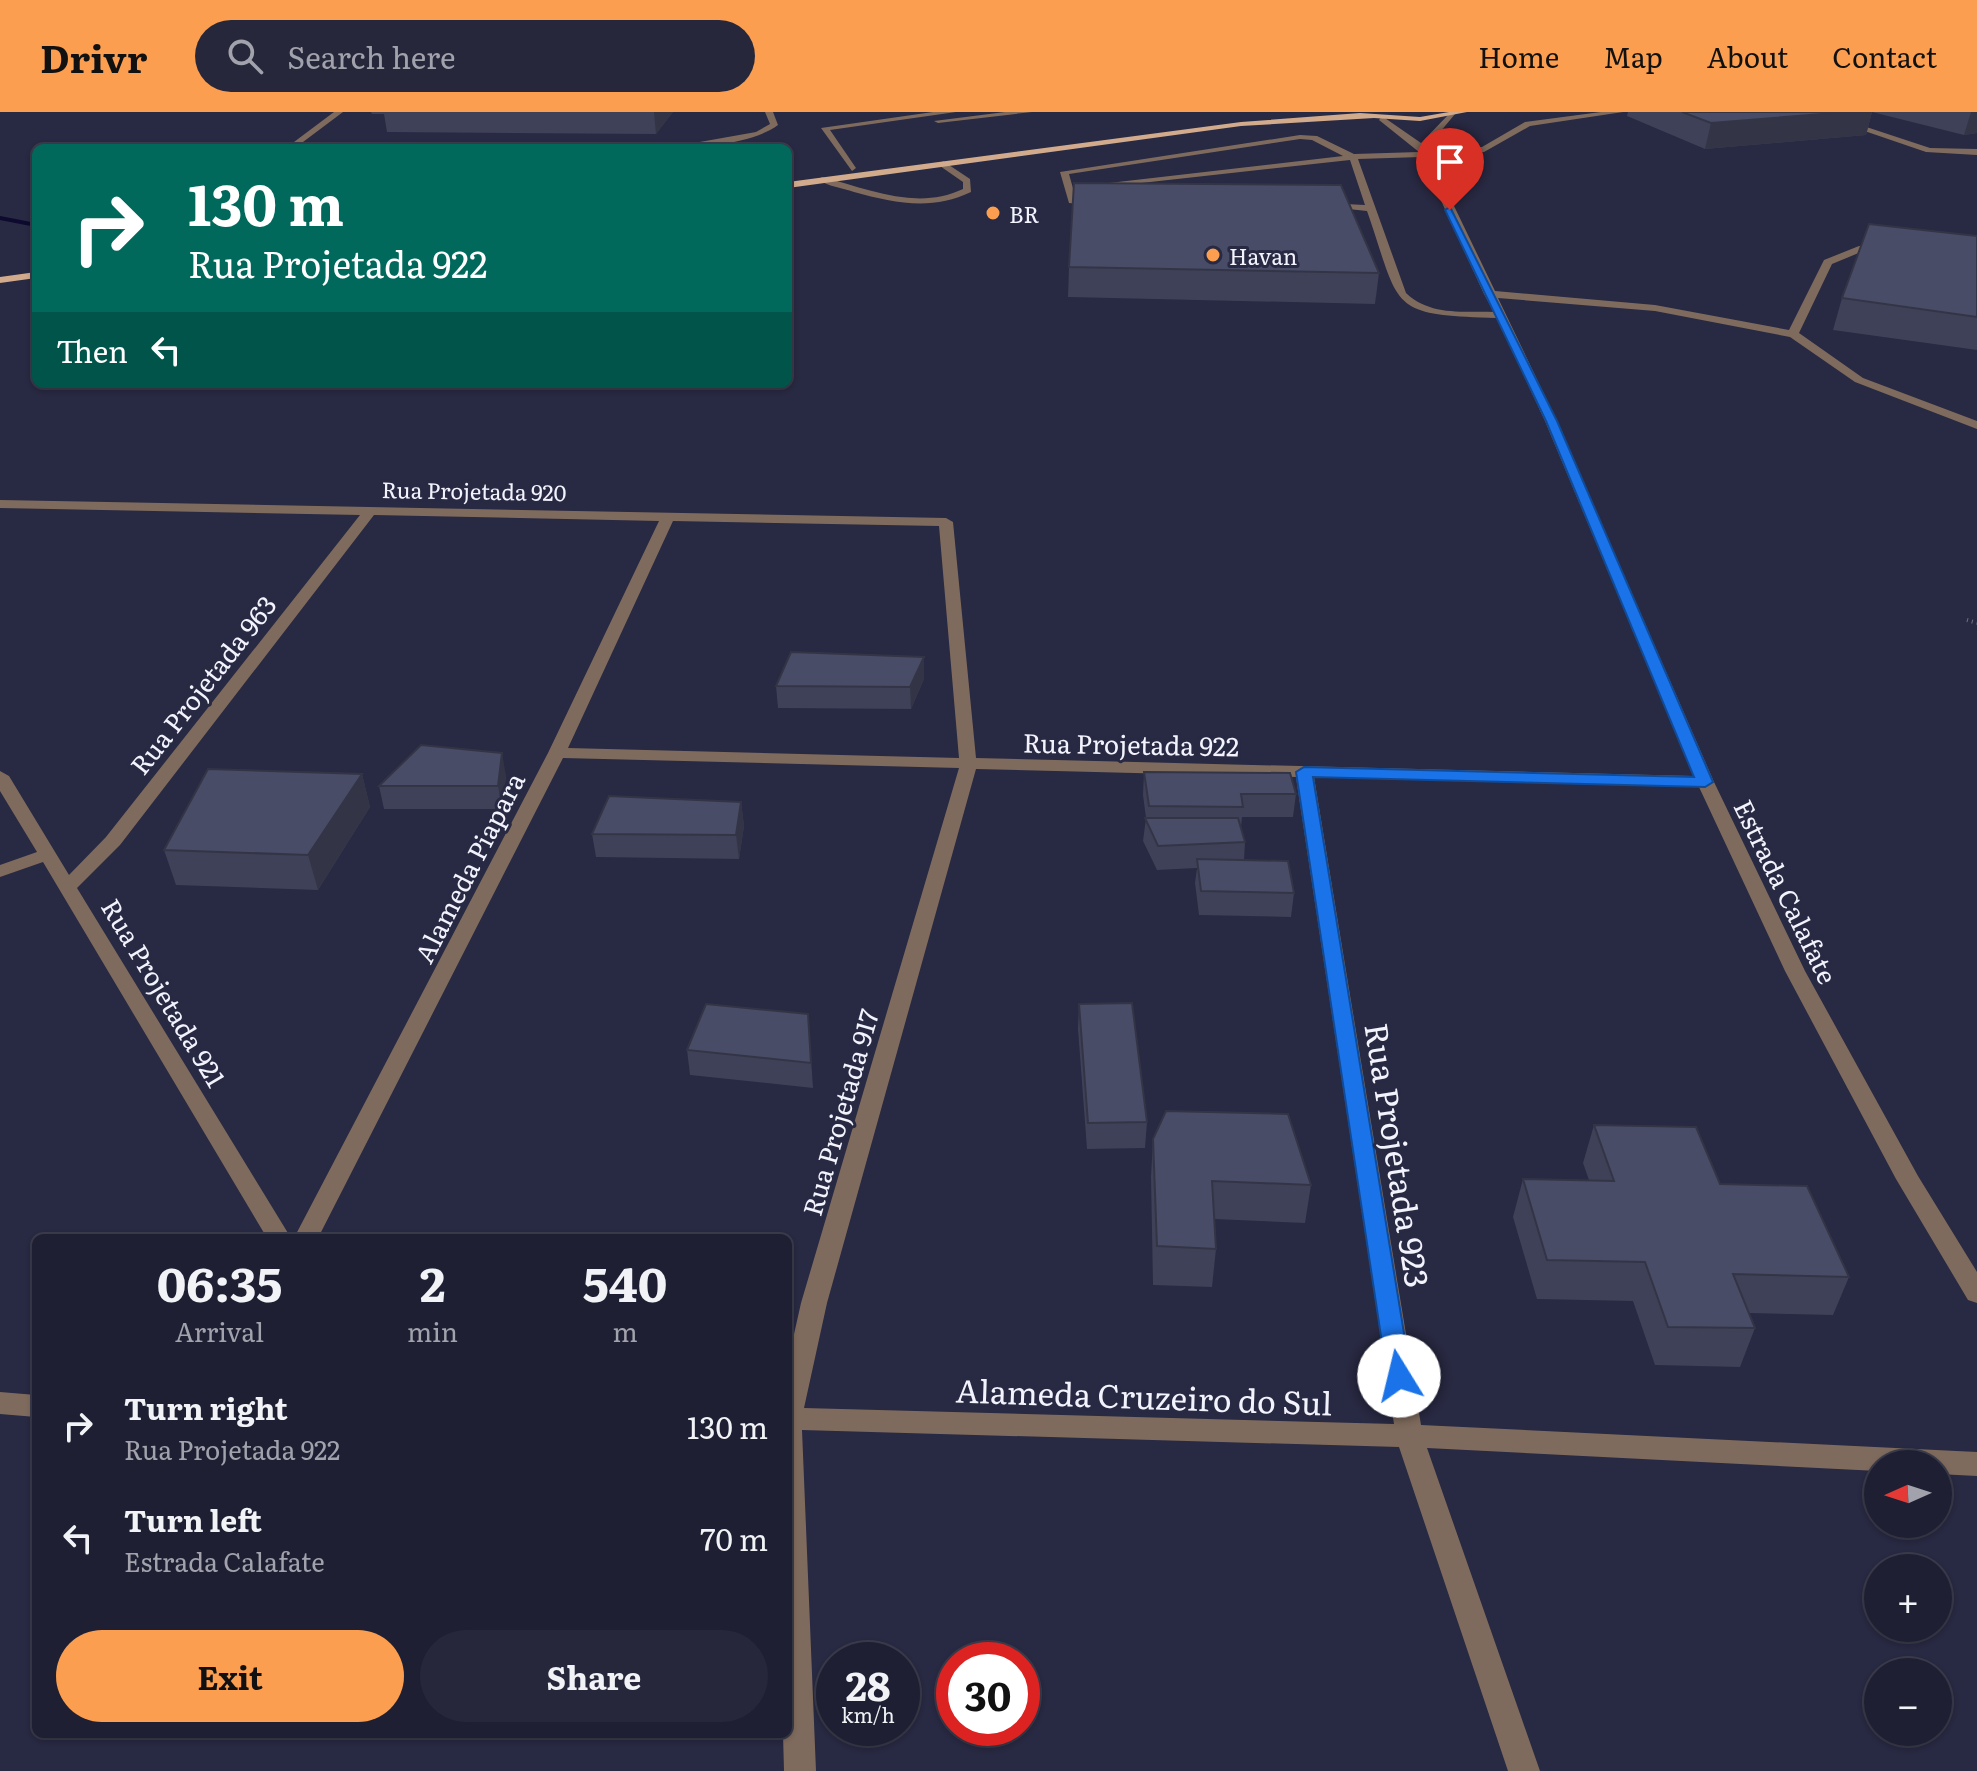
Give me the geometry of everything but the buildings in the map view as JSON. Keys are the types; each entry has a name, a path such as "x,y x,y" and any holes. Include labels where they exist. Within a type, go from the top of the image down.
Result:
{"main road":[{"path":"792,176 1275,112"},
{"path":"1344,112 1382,118 1452,116 1463,112"},
{"path":"792,184 1241,124 1371,117"},
{"path":"0,280 32,276"},
{"path":"0,288 32,284"}],"street":[{"path":"332,112 339,112"},
{"path":"295,144 339,112"},
{"path":"695,144 758,134 774,125 769,112"},
{"path":"852,168 822,124 952,112"},
{"path":"923,116 955,121 1028,112"},
{"path":"1067,189 1353,157 1484,149 1528,124 1560,115 1619,112"},
{"path":"1813,112 1929,150 1977,152"},
{"path":"1423,151 1452,116"},
{"name":"Estrada Calafate","path":"1382,118 1423,151 1551,421 1705,782 1795,971 1908,1179 1977,1293"},
{"path":"1107,203 1072,201 1064,172 1300,137 1314,138 1353,157 1368,208 1401,294 1409,304 1421,310 1499,315"},
{"path":"822,180 906,201 946,199 968,190 967,181 943,164"},
{"path":"1317,206 1368,208"},
{"path":"1793,334 1828,262 1859,249 1904,250"},
{"path":"1489,294 1655,308 1793,334 1859,380 1977,425"},
{"name":"Rua Projetada 920","path":"0,504 946,522"},
{"name":"Rua Projetada 963","path":"69,886 113,841 371,510"},
{"name":"Alameda Piapara","path":"308,1234 557,753 668,517"},
{"name":"Rua Projetada 917","path":"792,1401 814,1303 968,766 946,522"},
{"name":"Rua Projetada 922","path":"557,753 968,766 1705,782"},
{"name":"Rua Projetada 923","path":"1304,772 1409,1436 1524,1771"},
{"name":"Rua Projetada 921","path":"0,776 277,1234"},
{"path":"0,871 46,855"},
{"path":"0,1403 32,1406"},
{"name":"Alameda Cruzeiro do Sul","path":"792,1419 1409,1436 1977,1464"},
{"name":"Rua Projetada 917","path":"792,1536 800,1771"}],"path":[{"path":"1967,620 1977,623"}],"waterway":[{"path":"0,218 32,224"}],"place":[{"name":"BR","path":"993,213"},
{"name":"Havan","path":"1213,255"}],"route":[{"path":"1399,1376 1304,772 1705,782 1551,421 1450,210"}]}
